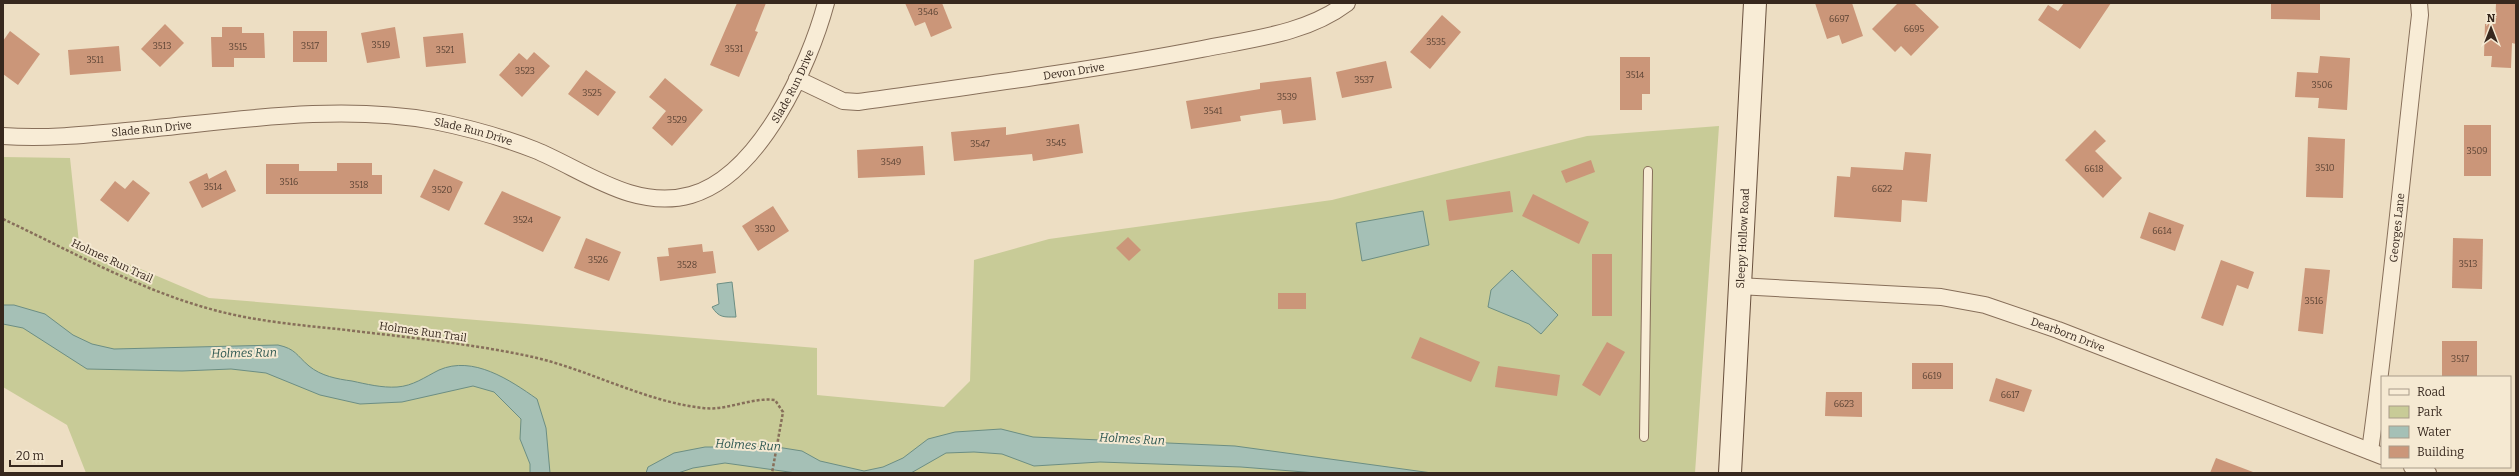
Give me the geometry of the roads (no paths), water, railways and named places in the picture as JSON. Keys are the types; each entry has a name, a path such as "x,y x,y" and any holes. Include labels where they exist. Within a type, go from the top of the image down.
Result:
{"main road":[{"name":"Sleepy Hollow Road","path":"1730,473 1738,286 1755,3"}],"street":[{"name":"Slade Run Drive","path":"3,136 68,137 311,114 371,113 465,127 538,151 590,177 625,192 650,197 675,197 691,195 711,187 728,175 767,132 787,102 826,3"},
{"name":"Devon Drive","path":"797,79 843,101 858,102 1134,62 1232,43 1315,22 1347,3"},
{"name":"Georges Lane","path":"2383,376 2396,221 2420,16 2419,3"},
{"name":"Dearborn Drive","path":"1738,286 1941,298 1985,305 2058,330 2376,453"},
{"name":"Georges Lane","path":"2376,453 2381,396"},
{"path":"2415,468 2428,473"}],"lane":[{"path":"1644,437 1648,171"}],"water":[{"path":"1423,211 1429,245 1362,261 1356,223"},
{"path":"1512,270 1558,315 1541,334 1529,324 1488,307 1491,290"},
{"path":"732,282 736,317 722,316 712,307 719,304 717,284"},
{"name":"Holmes Run","path":"3,305 14,305 45,314 73,335 92,344 114,349 278,345 289,348 309,366 324,375 380,386 397,387 408,385 439,370 452,366 478,368 491,372 515,384 537,399 546,428 550,473 530,473 530,464 520,439 521,419 494,392 473,386 402,402 360,404 320,395 266,373 231,369 182,371 87,369 23,328 3,324"},
{"path":"1001,429 1033,437 1235,446 1432,473 1317,473 1241,467 1100,462 1034,466 1002,454 974,452 946,453 911,473 796,473 725,463 693,468 678,473 646,473 648,467 674,453 705,447 777,447 802,451 820,461 864,471 883,467 903,458 928,439 955,432"}]}
